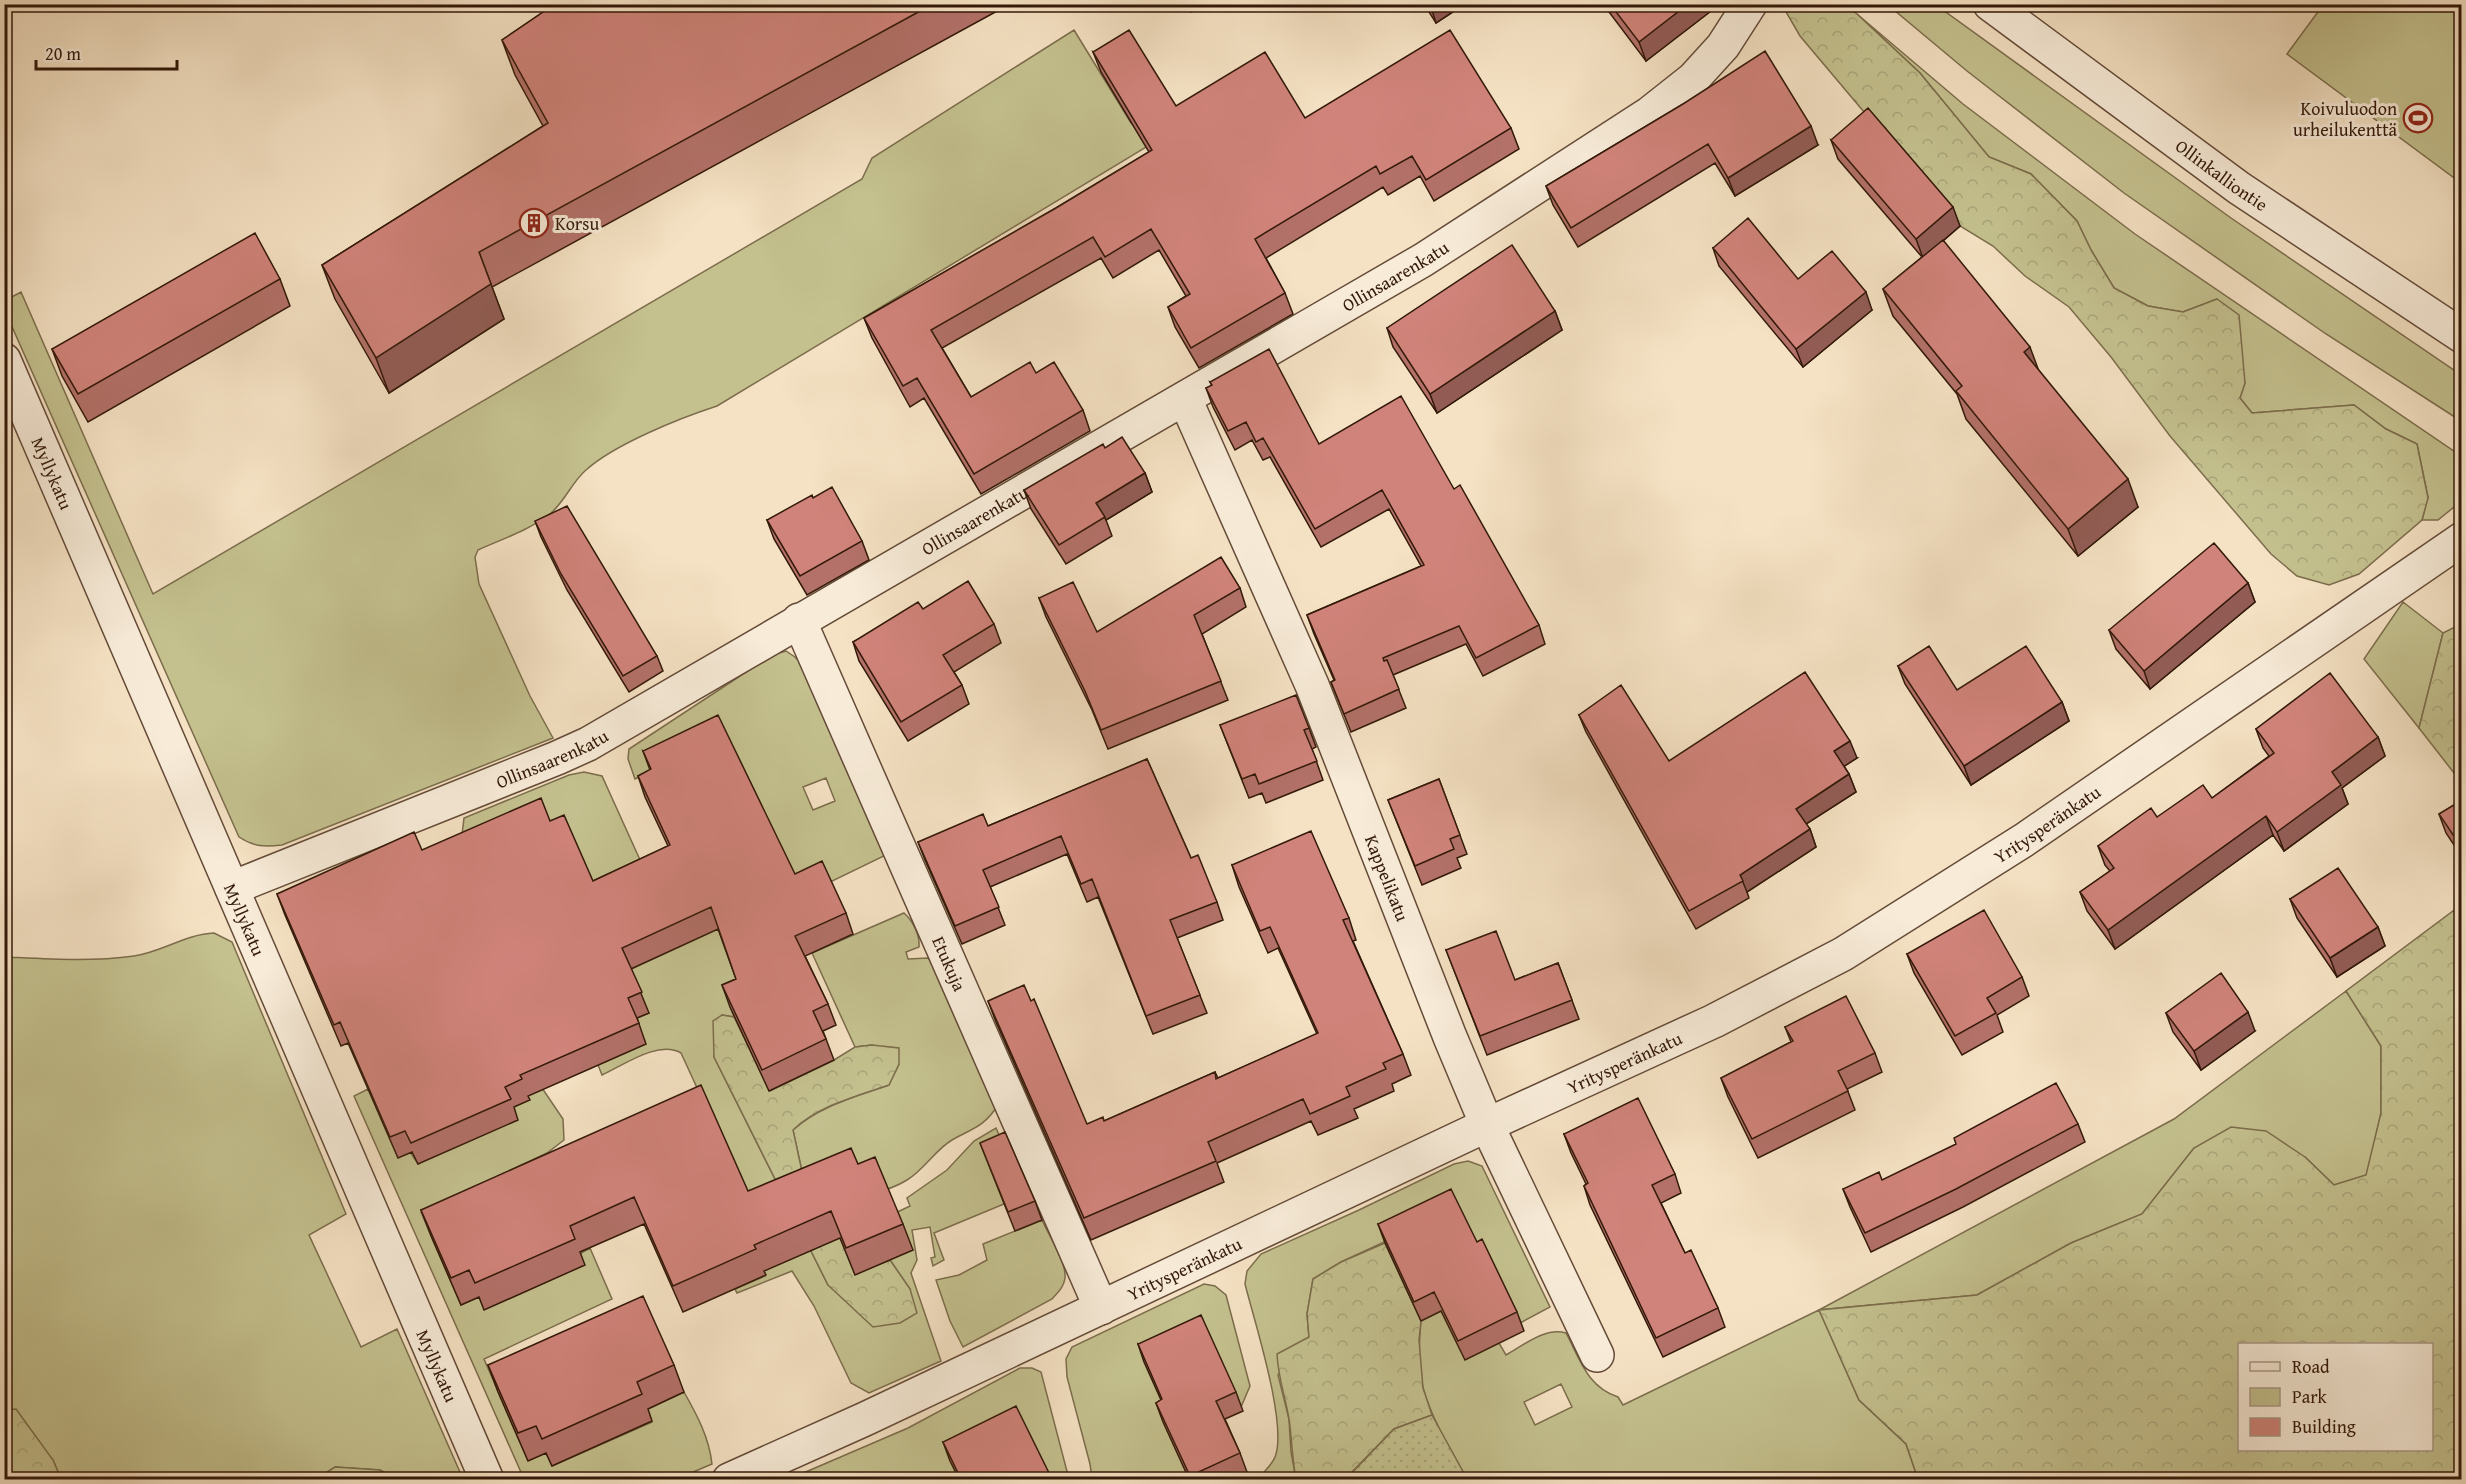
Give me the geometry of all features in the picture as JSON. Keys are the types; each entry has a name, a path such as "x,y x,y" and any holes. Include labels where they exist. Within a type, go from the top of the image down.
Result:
{"street":[{"name":"Ollinsaarenkatu","path":"232,888 588,744 1185,399 1423,260 1650,113 1693,79 1723,46 1749,4"},
{"name":"Ollinkalliontie","path":"1990,4 2239,188 2462,336"},
{"name":"Myllykatu","path":"4,360 487,1479"},
{"name":"Kappelikatu","path":"1185,399 1312,685 1450,1037 1487,1125 1597,1355"},
{"name":"Yritysperänkatu","path":"729,1479 1714,1021 1843,954 2024,840 2462,539"},
{"name":"Etukuja","path":"799,620 1101,1308"}],"green space":[{"path":"1782,5 1844,5 1857,14 1920,73 1989,157 2031,174 2077,221 2114,288 2148,306 2183,312 2217,299 2239,315 2245,383 2240,398 2252,413 2354,405 2386,429 2417,444 2428,498 2422,520 2359,574 2329,585 2297,576 2271,554 2170,436 2111,357 2069,307 2025,276 1993,246 1960,226 1800,36"},
{"path":"1888,5 1936,5 2231,218 2461,375 2461,421 2326,334 2124,193 1967,71"},
{"name":"Koivuluodon urheilukenttä","path":"2323,5 2461,5 2461,183 2287,54"},
{"path":"1857,14 1963,104 2135,234 2461,456 2461,500 2459,503 2438,520 2422,520 2428,497 2417,444 2386,429 2354,405 2252,413 2240,398 2245,383 2217,299 2183,312 2148,306 2114,288 2077,221 2031,174 1989,157 1920,73"},
{"path":"1074,30 1131,123 1153,143 717,406 630,441 598,460 577,480 556,508 543,519 478,550 475,557 479,584 530,696 553,738 282,845 260,846 239,837 5,311 4,301 21,292 153,594 862,179 872,158"},
{"path":"2403,602 2443,633 2419,728 2364,659"},
{"path":"2461,624 2461,782 2419,728 2443,633"},
{"path":"786,651 812,675 888,854 830,882 799,959 805,956 816,981 730,1006 734,1017 722,1015 714,1057 828,1285 910,1289 890,1260 874,1223 910,1206 907,1198 947,1170 974,1141 996,1128 1007,1153 1004,1204 934,1233 944,1260 933,1266 931,1258 935,1257 930,1227 912,1230 917,1260 911,1273 941,1361 869,1393 851,1383 814,1306 792,1271 737,1293 735,1289 765,1276 764,1271 778,1264 681,1053 662,1050 641,1055 602,1075 598,1065 635,1019 649,1013 462,835 464,818 569,775 584,772 602,776 679,946 726,736 635,779 628,759 629,749 772,655","holes":["826,778 835,801 813,810 803,787"]},
{"path":"2461,905 2461,1479 1918,1479 1906,1444 1859,1400 1819,1310 1977,1295 2071,1243 2142,1214 2194,1148 2231,1127 2266,1131 2305,1157 2334,1185 2366,1175 2381,1113 2381,1046 2346,991"},
{"path":"904,913 915,928 919,942 919,947 906,952 908,959 928,958 940,972 998,1105 983,1123 946,1144 907,1180 885,1190 809,1204 793,1130 826,1108 889,1085 899,1064 872,1045 855,1047 812,953"},
{"path":"214,933 232,942 346,1214 309,1235 361,1347 397,1329 463,1479 396,1479 380,1470 335,1467 316,1480 61,1479 53,1460 5,1410 5,957 118,958 144,954 194,936"},
{"path":"2346,991 2381,1046 2381,1113 2367,1175 2334,1185 2305,1157 2194,1148 2142,1214 2071,1243 1977,1295 1819,1310 2174,1119"},
{"path":"722,1015 734,1017 770,1091 834,1060 855,1047 872,1045 899,1048 899,1064 889,1085 826,1108 793,1130 809,1204 836,1228 855,1274 890,1260 910,1289 917,1313 900,1323 873,1327 828,1285 714,1057 713,1021"},
{"path":"542,1088 563,1119 564,1140 547,1153 421,1212 461,1305 479,1297 484,1309 590,1248 612,1299 484,1359 528,1460 546,1453 552,1466 652,1422 647,1409 684,1392 705,1435 712,1464 677,1479 524,1479 354,1096 368,1089 418,1164 512,1108 527,1094"},
{"path":"1468,1161 1482,1166 1550,1307 1520,1323 1458,1208 1341,1262 1313,1279 1307,1314 1309,1337 1278,1375 1289,1419 1291,1452 1296,1479 1259,1479 1275,1457 1278,1442 1277,1422 1268,1372 1245,1284 1247,1271 1261,1254 1454,1164"},
{"path":"1042,1220 1063,1265 1065,1278 1062,1287 1052,1299 963,1347 950,1321 936,1280 959,1275 987,1260 983,1244"},
{"path":"1385,1243 1421,1321 1419,1340 1423,1388 1432,1415 1394,1429 1346,1478 1296,1479 1289,1419 1277,1354 1309,1337 1307,1314 1313,1279 1341,1262"},
{"path":"1204,1284 1215,1286 1226,1295 1250,1386 1241,1407 1145,1362 1169,1418 1189,1479 1092,1479 1067,1377 1066,1359 1072,1347"},
{"path":"1819,1310 1859,1400 1906,1444 1918,1479 1467,1479 1438,1425 1424,1391 1419,1365 1421,1321 1441,1311 1499,1343 1506,1355 1550,1332 1566,1333 1580,1362 1592,1379 1607,1392 1618,1397 1623,1405","holes":["1561,1384 1572,1407 1535,1425 1524,1402"]},
{"path":"1020,1368 1032,1368 1041,1372 1069,1479 787,1480 908,1428"},
{"path":"16,1409 53,1460 61,1479 5,1479 5,1410"},
{"path":"1432,1415 1467,1479 1346,1479 1394,1429"},
{"path":"335,1467 380,1470 396,1479 316,1479"}],"building":[{"name":"Korsu","path":"555,4 933,4 479,252 491,284 376,358 322,265 548,123 502,40"},
{"path":"1610,4 1688,4 1639,42"},
{"path":"1129,30 1176,106 1265,52 1305,118 1450,30 1511,128 1426,180 1412,156 1380,174 1376,166 1255,239 1285,293 1191,348 1168,307 1190,294 1151,229 1105,257 1093,237 931,330 971,397 1030,362 1036,373 1054,362 1083,410 974,474 917,378 903,386 864,318 1152,150 1093,52"},
{"path":"1765,51 1811,126 1728,178 1708,144 1571,228 1546,186 1683,104"},
{"path":"1868,108 1953,207 1916,239 1831,140"},
{"path":"1748,218 1798,279 1832,251 1866,292 1796,349 1713,248"},
{"path":"255,233 280,279 78,394 52,349"},
{"path":"1943,240 2030,347 2024,352 2128,479 2068,529 1956,391 1962,386 1883,289"},
{"path":"1512,245 1555,311 1430,394 1387,328"},
{"path":"1269,349 1319,444 1401,396 1454,489 1460,485 1539,625 1476,658 1459,626 1383,658 1384,661 1387,660 1399,689 1344,714 1331,682 1335,680 1307,615 1424,565 1382,490 1315,529 1263,438 1256,442 1246,422 1228,431 1206,388 1212,385 1210,382"},
{"path":"1122,437 1145,473 1096,503 1105,517 1059,545 1024,490 1103,444 1105,448"},
{"path":"832,487 862,541 800,576 767,520 812,495 813,498"},
{"path":"567,506 657,656 623,676 561,574 535,521"},
{"path":"2214,543 2248,583 2144,671 2109,630"},
{"path":"1221,557 1240,588 1194,615 1221,681 1101,730 1085,691 1039,598 1073,582 1097,632"},
{"path":"968,581 994,624 943,655 962,685 901,722 853,642 918,602 923,609"},
{"path":"1929,646 1957,690 2026,646 2062,702 1964,766 1898,666"},
{"path":"1805,672 1850,741 1834,751 1849,774 1796,809 1810,829 1740,875 1743,881 1689,911 1579,715 1621,685 1669,761"},
{"path":"2330,673 2378,737 2332,772 2341,785 2277,832 2266,816 2108,930 2080,892 2114,868 2098,846 2151,808 2157,817 2203,785 2212,798 2274,753 2256,729"},
{"path":"1296,695 1309,728 1304,730 1317,761 1259,784 1255,774 1242,779 1220,725"},
{"path":"718,715 795,874 822,861 846,913 795,936 828,1004 813,1011 826,1039 762,1070 722,985 736,979 711,907 622,948 642,992 628,998 639,1023 520,1075 522,1079 505,1087 511,1099 411,1143 405,1131 390,1137 340,1022 334,1025 277,894 414,832 422,850 541,798 550,821 564,815 593,881 670,845 638,776 651,769 643,751"},
{"path":"1147,759 1191,858 1198,855 1217,902 1170,920 1200,995 1146,1016 1092,879 1081,884 1061,836 983,870 999,907 955,926 918,842 983,814 988,826"},
{"path":"1439,779 1460,835 1450,839 1454,849 1415,866 1388,800"},
{"path":"2462,800 2462,848 2439,814"},
{"path":"1311,831 1349,918 1343,920 1403,1054 1383,1063 1386,1069 1346,1087 1350,1096 1310,1114 1303,1099 1208,1142 1216,1161 1084,1218 988,1001 1024,985 1031,1001 1034,999 1087,1124 1103,1117 1104,1121 1215,1072 1216,1079 1318,1033 1270,927 1260,931 1232,865"},
{"path":"2338,868 2378,927 2330,958 2290,899"},
{"path":"1984,910 2022,977 1987,998 1996,1013 1955,1036 1907,954"},
{"path":"1496,931 1515,980 1558,963 1572,1000 1480,1036 1446,950"},
{"path":"2221,973 2248,1012 2194,1051 2166,1013"},
{"path":"1846,996 1875,1053 1838,1071 1848,1091 1752,1139 1721,1078 1793,1041 1785,1027"},
{"path":"2056,1083 2078,1124 1956,1189 1865,1233 1843,1189 1879,1172 1882,1180 1956,1144 1954,1138"},
{"path":"701,1085 748,1191 851,1148 858,1164 875,1157 903,1224 846,1248 831,1211 754,1245 756,1249 673,1286 634,1197 570,1226 575,1239 475,1283 469,1270 451,1278 421,1210"},
{"path":"1638,1098 1675,1174 1652,1185 1685,1253 1691,1250 1718,1308 1656,1338 1584,1186 1588,1183 1564,1134"},
{"path":"1005,1132 1035,1201 1008,1212 980,1143"},
{"path":"1451,1189 1477,1242 1482,1239 1517,1312 1458,1341 1434,1292 1414,1302 1378,1224"},
{"path":"643,1296 674,1365 637,1382 642,1394 542,1439 536,1426 518,1433 488,1365"},
{"path":"1201,1315 1236,1392 1216,1401 1240,1453 1190,1476 1156,1403 1162,1399 1138,1344"},
{"path":"1016,1406 1052,1479 961,1479 943,1442"}],"place":[{"name":"Koivuluodon urheilukenttä","path":"2418,118"},
{"name":"Korsu","path":"534,223"}]}
